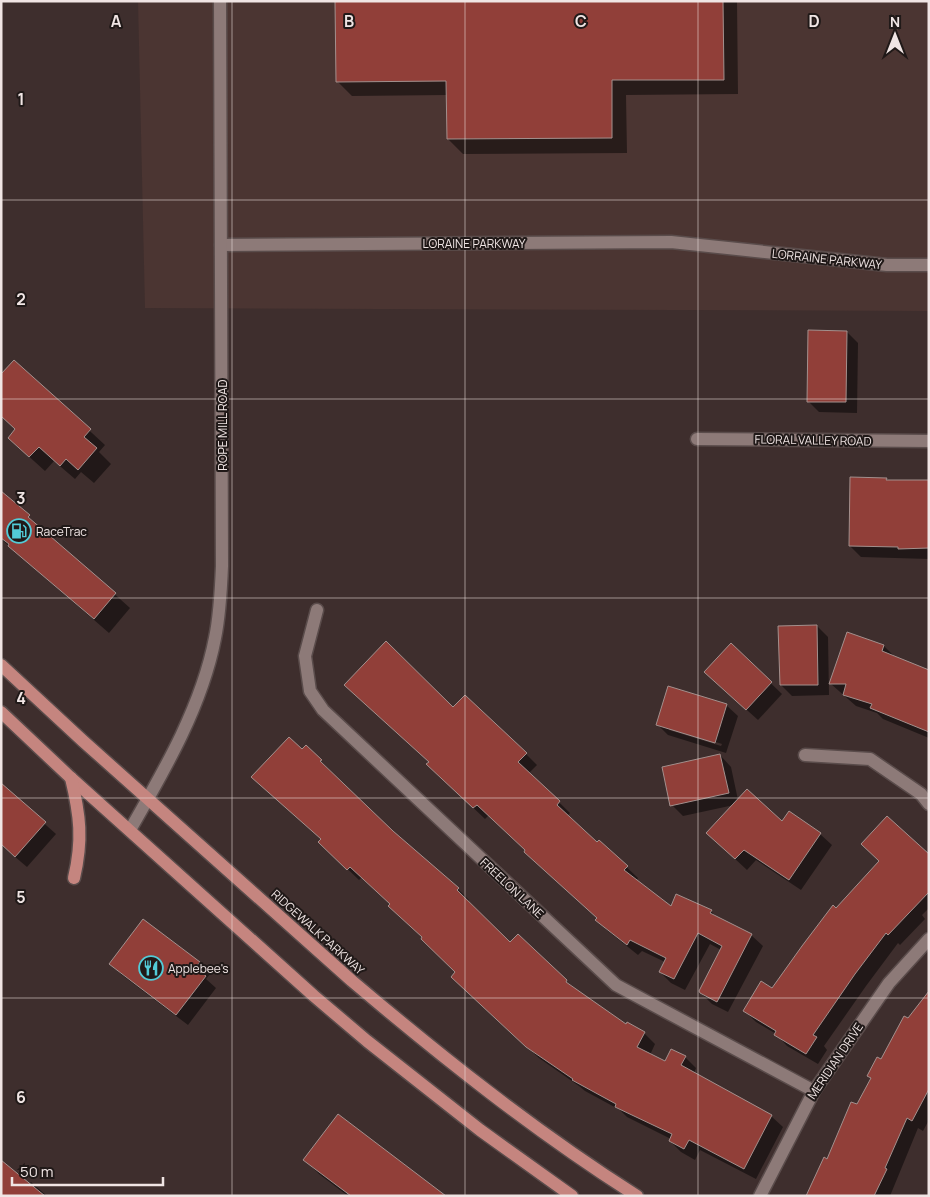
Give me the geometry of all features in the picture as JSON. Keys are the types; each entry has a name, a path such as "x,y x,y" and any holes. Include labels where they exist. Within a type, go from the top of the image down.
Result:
{"main road":[{"name":"RIDGEWALK PARKWAY","path":"1,665 148,799 397,1019 536,1127 637,1196"},
{"path":"1,712 71,778 367,1042 480,1130 572,1196"},
{"path":"71,778 80,826 80,849 74,878"}],"street":[{"name":"ROPE MILL ROAD","path":"130,830 148,799 184,727 202,683 215,639 220,603 222,566 220,1"},
{"name":"LORAINE PARKWAY","path":"221,245 671,242 726,248"},
{"name":"LORRAINE PARKWAY","path":"726,248 887,265 929,265"},
{"name":"FLORAL VALLEY ROAD","path":"697,439 929,441"},
{"name":"FREELON LANE","path":"317,610 305,656 310,691 322,710 616,985 814,1091"},
{"path":"805,755 870,759 920,794 929,804"},
{"name":"MERIDIAN DRIVE","path":"760,1196 814,1091 889,983 929,940"}],"shaded area":[{"path":"138,1 929,1 929,311 145,308"}],"building":[{"path":"335,1 723,1 724,80 612,80 612,138 447,139 446,81 336,82"},
{"path":"808,330 847,331 846,402 807,402"},
{"path":"14,360 91,429 84,437 97,448 78,470 66,459 60,466 39,447 29,457 8,438 15,429 1,416 1,374"},
{"path":"850,477 887,478 886,480 929,480 929,548 898,549 898,547 849,546"},
{"path":"1,491 30,515 28,517 116,593 94,619 1,538"},
{"path":"817,625 818,685 780,685 778,626"},
{"path":"847,632 884,645 882,651 929,670 929,732 870,708 872,704 843,695 846,684 829,684"},
{"path":"386,641 453,707 465,695 527,753 518,762 560,801 557,805 597,842 599,840 628,866 624,870 671,906 676,894 712,910 710,913 752,934 717,1002 699,991 722,946 698,933 674,979 659,972 666,958 630,940 627,945 595,920 597,918 524,852 525,850 477,805 473,808 426,764 429,762 344,685"},
{"path":"731,643 772,682 746,710 704,672"},
{"path":"668,686 727,704 715,743 656,725"},
{"path":"289,737 302,749 306,745 322,760 320,761 393,831 459,888 457,890 510,942 518,934 567,980 566,982 626,1024 627,1022 645,1032 637,1047 665,1061 671,1049 686,1056 681,1065 772,1115 744,1169 689,1140 684,1149 669,1141 672,1134 615,1107 616,1104 572,1080 526,1047 451,977 455,972 421,939 422,937 388,906 390,904 350,867 347,870 318,842 321,839 251,777"},
{"path":"720,754 729,793 670,806 662,767"},
{"path":"1,783 46,822 15,857 1,844"},
{"path":"747,789 782,821 789,811 821,833 789,880 744,850 735,859 706,833"},
{"path":"887,816 929,854 929,892 888,935 886,933 813,1035 817,1037 806,1054 774,1035 776,1031 743,1011 761,981 772,988 833,905 836,908 879,861 861,844"},
{"path":"143,919 200,962 195,968 206,976 176,1015 109,964"},
{"path":"929,991 929,1089 912,1121 907,1118 874,1196 806,1196 824,1157 827,1159 851,1102 857,1104 871,1078 867,1076 877,1057 881,1059 904,1016 908,1018"},
{"path":"338,1114 446,1196 351,1196 303,1160"},
{"path":"1,1160 45,1196 1,1196"}],"place":[{"name":"RaceTrac","path":"19,531"},
{"name":"Applebee's","path":"151,968"}]}
